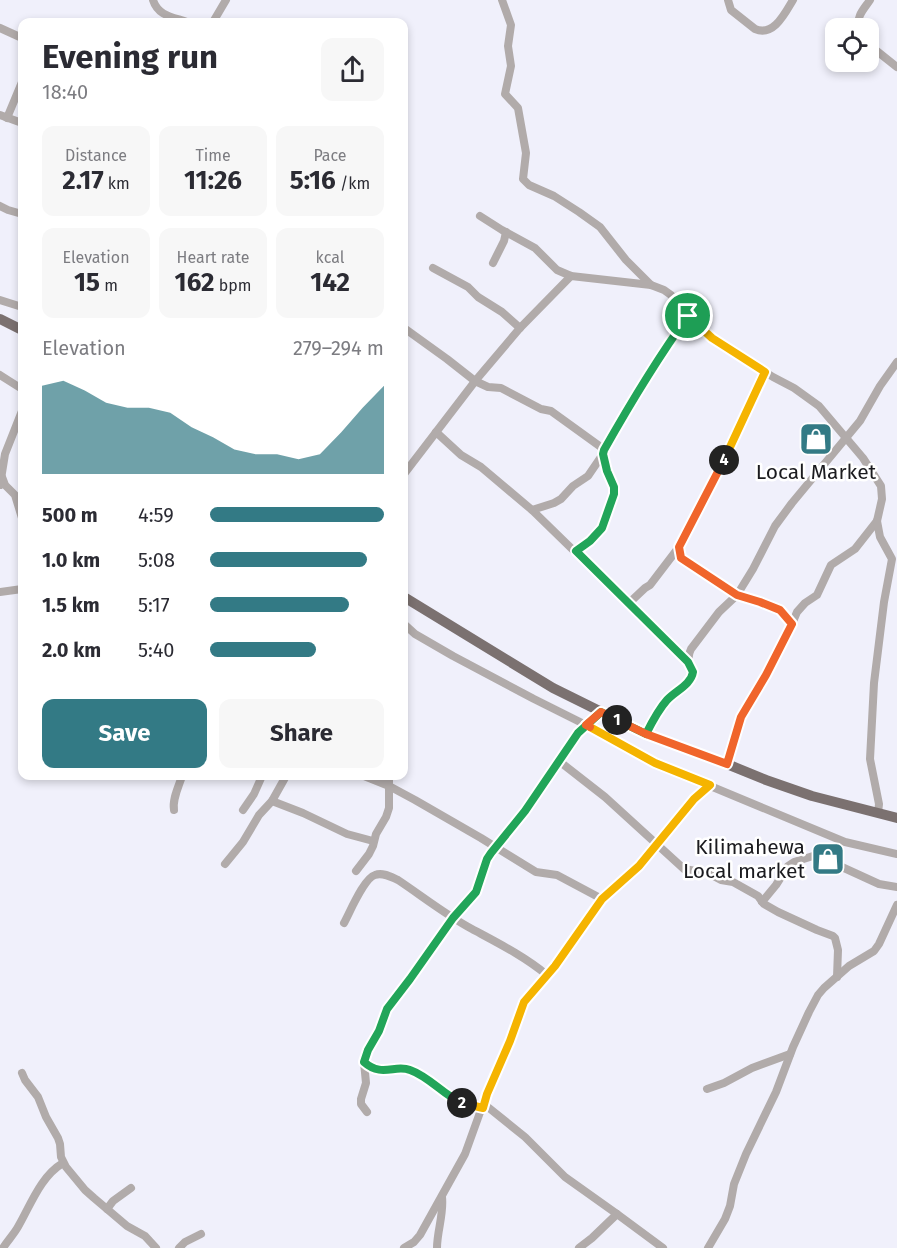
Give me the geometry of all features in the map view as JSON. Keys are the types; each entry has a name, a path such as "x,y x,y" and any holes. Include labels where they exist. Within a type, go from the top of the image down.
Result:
{"main road":[{"path":"0,319 18,328"},
{"path":"408,599 553,688 646,734 812,796 897,818"}],"street":[{"path":"153,0 158,10 177,18"},
{"path":"215,18 226,0"},
{"path":"502,0 511,25 508,46 511,66 505,94 518,108 526,153 523,179 529,185 554,196 600,227 626,260 651,285"},
{"path":"728,0 731,10 755,29 765,31 783,17 793,0"},
{"path":"859,18 870,0"},
{"path":"0,28 18,36"},
{"path":"879,53 897,67"},
{"path":"18,89 3,116 18,122"},
{"path":"0,206 18,213"},
{"path":"480,216 535,248 556,270 571,276 660,288 671,295 688,316 712,338 819,406 863,458 881,486 882,499 877,521 880,537 895,560 884,602 874,683 870,759 879,804 878,813"},
{"path":"493,263 506,232"},
{"path":"433,268 468,287 520,328"},
{"path":"408,469 475,381 520,328 571,276"},
{"path":"0,300 18,307"},
{"path":"532,510 555,503 588,476 604,452 632,400 688,316"},
{"path":"408,331 475,381 488,387 501,388 541,409 551,411 604,452 614,494 602,528 576,551"},
{"path":"688,662 691,649 720,612 737,595 775,526 792,502 860,421 897,362"},
{"path":"628,604 650,585 679,547 719,471 765,372"},
{"path":"0,375 18,386"},
{"path":"18,421 5,454 1,481 15,495 18,505"},
{"path":"436,432 461,455 481,467 532,510 688,662 693,672 692,677 667,700 646,734"},
{"path":"727,764 741,717 766,675 797,612 820,592 831,565 855,549 877,521"},
{"path":"679,547 681,558 737,595 780,610 792,624"},
{"path":"0,592 18,589"},
{"path":"408,628 453,656 655,763 845,842 897,854"},
{"path":"368,1112 361,1099 366,1083 364,1062 387,1009 453,918 476,892 487,859 495,846 525,811 574,738 601,712"},
{"path":"559,761 605,797 684,869 708,873 721,880 733,882 758,896 762,902 778,912 833,936 838,951 837,976"},
{"path":"174,810 173,806 181,780"},
{"path":"243,810 260,780"},
{"path":"225,864 272,801 284,780"},
{"path":"374,780 389,786 495,846 536,872 557,875 602,899"},
{"path":"356,871 369,854 389,808 389,780"},
{"path":"404,1248 420,1235 465,1154 524,1002 547,975 602,899 639,866 694,799 710,785"},
{"path":"272,801 347,834 374,841"},
{"path":"762,902 788,866 813,856 820,857 879,885 897,887"},
{"path":"344,923 363,886 374,875 385,875 398,880 471,929 499,942 547,975"},
{"path":"708,1248 725,1219 734,1184 776,1092 808,1012 818,995 837,976 874,951 897,905 897,897"},
{"path":"707,1089 752,1068 790,1054"},
{"path":"364,1062 369,1067 379,1070 405,1068 435,1084 452,1098 464,1104 484,1106 525,1137 565,1178 663,1248"},
{"path":"22,1073 38,1097 58,1138 63,1163 85,1190 127,1226 146,1236 156,1248"},
{"path":"3,1248 41,1186 57,1166 63,1163"},
{"path":"107,1209 131,1188"},
{"path":"437,1248 443,1206 442,1196"},
{"path":"579,1248 617,1214"},
{"path":"179,1248 185,1242 201,1234"}],"place":[{"name":"Local Market","path":"816,439"},
{"name":"Kilimahewa Local market","path":"828,859"}],"route":[{"path":"688,316 632,400 604,450 603,454 614,487 614,494 602,528 576,551 688,662 693,672 692,677 667,700 646,734 601,712 586,725 578,733 525,811 495,846 487,859 476,892 453,918 387,1009 379,1031 365,1056 364,1062 369,1067 379,1070 405,1068 435,1084 452,1098 464,1104 483,1108 524,1002 555,966 602,899 639,866 694,799 710,785 655,763 586,725 601,712 646,734 727,764 741,717 792,624 780,610 737,595 681,558 679,547 719,471 765,372 712,338 688,316"}]}
